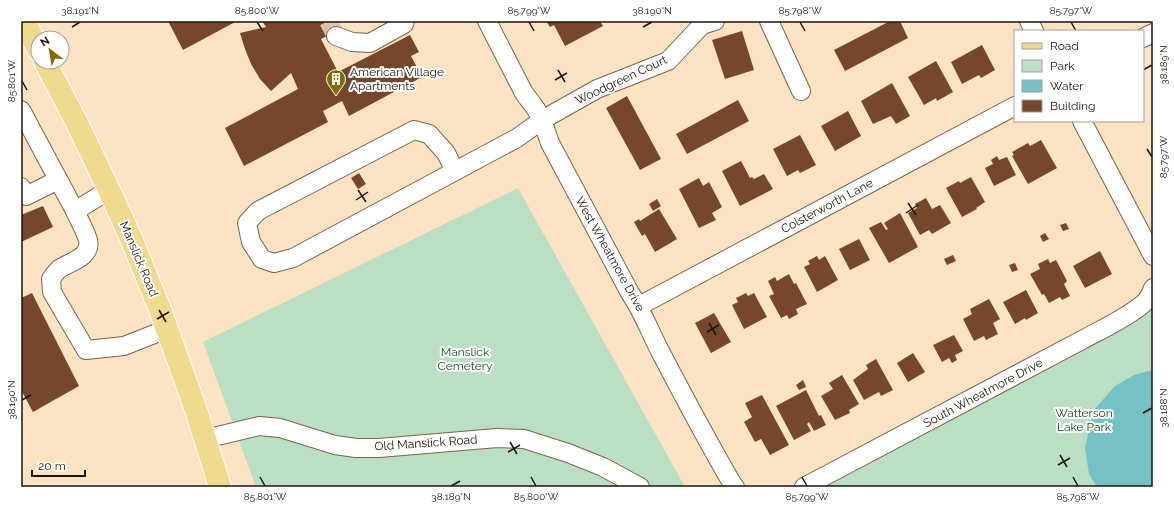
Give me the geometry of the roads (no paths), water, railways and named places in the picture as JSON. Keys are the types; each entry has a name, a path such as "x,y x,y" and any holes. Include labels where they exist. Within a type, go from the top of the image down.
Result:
{"main road":[{"path":"24,21 30,33"},
{"name":"Manslick Road","path":"49,70 76,121 130,236 167,329 196,410 220,487"}],"street":[{"path":"336,36 352,42 370,42 404,24 405,21"},
{"name":"West Wheatmore Drive","path":"486,21 524,93 542,120 554,150 630,293 639,306 651,334 708,443 735,487"},
{"name":"Woodgreen Court","path":"455,171 446,153 429,134 414,130 258,211 247,223 251,242 262,259 274,263 293,258 517,138 542,120 597,89 668,61 702,25 715,21"},
{"path":"769,21 801,90"},
{"path":"1029,21 1034,30"},
{"path":"1144,38 1153,33"},
{"name":"Colsterworth Lane","path":"639,306 1014,107"},
{"path":"21,110 75,211 88,241 87,251 81,257 57,271 51,279 52,292 86,350 124,346 167,329"},
{"path":"1083,122 1153,256"},
{"path":"21,187 26,196 58,180"},
{"path":"75,211 109,190"},
{"name":"South Wheatmore Drive","path":"804,487 1127,315 1144,304 1153,288"},
{"name":"Old Manslick Road","path":"205,439 259,426 280,428 335,445 356,448 379,448 497,438 524,439 568,453 603,467 640,487"}],"water":[{"path":"1153,370 1153,487 1097,487 1089,474 1085,448 1093,411 1115,386 1134,375"}],"tunnel":[{"path":"328,21 336,36"}],"place":[{"name":"American Village Apartments","path":"336,96"}],"park label":[{"name":"Manslick Cemetery","path":"465,359"},
{"name":"Watterson Lake Park","path":"1084,420"}]}
